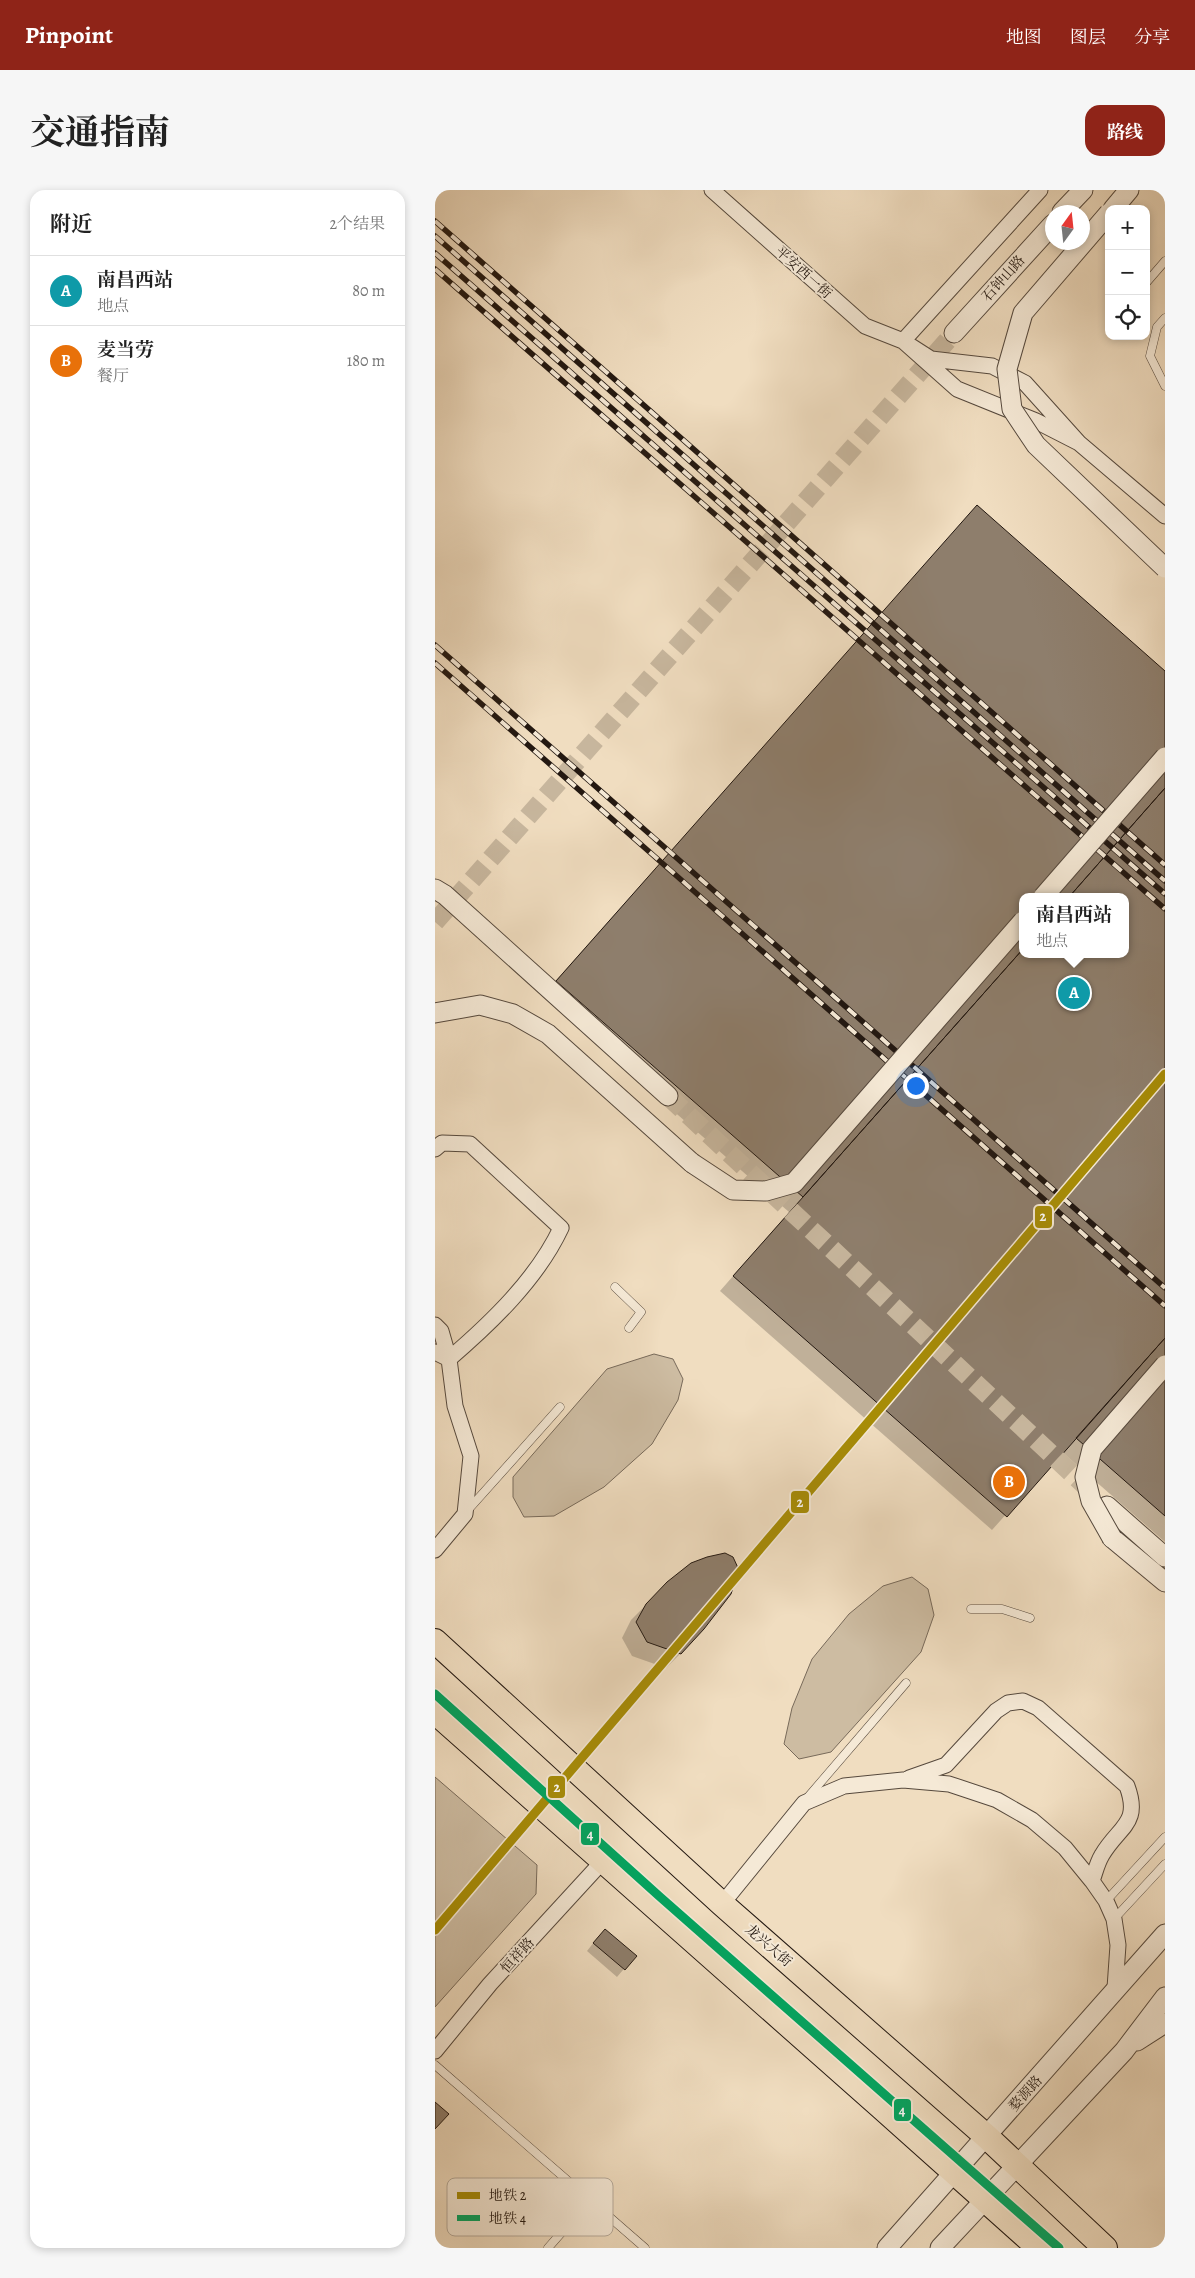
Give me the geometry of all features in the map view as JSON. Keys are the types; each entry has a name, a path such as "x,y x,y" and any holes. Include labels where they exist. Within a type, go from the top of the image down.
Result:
{"main road":[{"name":"龙兴大街","path":"435,1641 722,1904 986,2136 1105,2248"},
{"path":"435,1712 602,1862 955,2171 1039,2248"}],"street":[{"name":"平安西一街","path":"712,190 865,326 903,341"},
{"path":"903,341 1040,190"},
{"path":"1069,205 1083,190"},
{"path":"1116,205 1129,190"},
{"path":"1105,218 1023,313 1007,369 1013,409 1035,446 1165,568"},
{"name":"石钟山路","path":"954,333 1045,233"},
{"path":"903,341 931,359 992,366 1025,382 1079,443 1165,516"},
{"path":"903,341 957,389 1036,421 1079,443"},
{"path":"1046,893 1165,757"},
{"path":"435,890 445,895 668,1096"},
{"path":"435,1013 480,1005 513,1014 548,1034 692,1163 733,1190 766,1191 794,1183 1019,925"},
{"path":"435,1150 441,1143 470,1144 561,1228 551,1250 489,1324 442,1356"},
{"path":"435,1325 441,1331 442,1356 471,1456 465,1514 435,1550"},
{"path":"1165,1364 1092,1449 1085,1477 1091,1501 1112,1538 1165,1582"},
{"path":"1107,1506 1165,1557"},
{"path":"903,1780 946,1765 996,1710 1008,1703 1023,1701 1037,1708 1127,1786 1133,1802 1131,1816 1101,1856 1092,1881"},
{"path":"722,1904 804,1803 843,1786 903,1780 949,1784 997,1800 1032,1820 1065,1848 1092,1881 1106,1901 1114,1919 1118,1945 1115,1988"},
{"name":"恒祥路","path":"435,2051 490,1984 602,1862"},
{"name":"婺源路","path":"887,2248 1115,1988 1164,1936"},
{"path":"940,2248 1124,2050 1165,1996"},
{"path":"1124,2050 1165,2023"}],"lane":[{"path":"1150,278 1165,261"},
{"path":"1165,318 1157,327 1150,356 1165,386"},
{"path":"615,1287 641,1312 629,1328"},
{"path":"465,1514 560,1407"},
{"path":"971,1609 1002,1609 1030,1618"},
{"path":"804,1803 906,1683"},
{"path":"1106,1901 1165,1837"},
{"path":"1114,1919 1165,1864"},
{"path":"435,2065 565,2178"},
{"path":"613,2220 645,2248"},
{"path":"548,2248 558,2236"}],"shaded area":[{"path":"654,1354 673,1359 683,1379 678,1400 652,1444 604,1487 554,1516 524,1517 513,1497 513,1477 607,1369"},
{"path":"912,1577 928,1589 934,1615 921,1652 831,1752 799,1759 784,1744 792,1708 812,1659 849,1614 883,1586"},
{"path":"435,1777 537,1865 536,1894 435,2007"}],"building":[{"path":"977,505 1165,671 1165,788 1073,893 1019,893 1019,954 803,1197 556,981"},
{"path":"1165,788 1165,1338 1007,1517 733,1276 1019,954 1019,958 1129,958 1129,893 1073,893"},
{"path":"1165,1338 1165,1516 1076,1438"},
{"path":"725,1553 733,1557 739,1570 731,1594 704,1629 681,1654 647,1642 636,1622 646,1604 667,1582 691,1563"},
{"path":"605,1929 637,1956 625,1970 593,1943"},
{"path":"435,2102 449,2114 435,2129"}],"tunnel":[{"path":"435,922 954,333"},
{"path":"668,1096 1095,1495"}],"railway":[{"path":"435,221 1165,865"},
{"path":"435,236 1165,881"},
{"path":"435,253 1165,894"},
{"path":"435,269 1165,909"},
{"path":"435,645 1165,1288"},
{"path":"435,663 1165,1306"}],"metro line":[{"name":"2","path":"435,1930 1165,1074"},
{"name":"4","path":"435,1694 659,1896 1059,2248"}],"place":[{"name":"南昌西站","path":"1074,993"},
{"name":"麦当劳","path":"1009,1482"}]}
